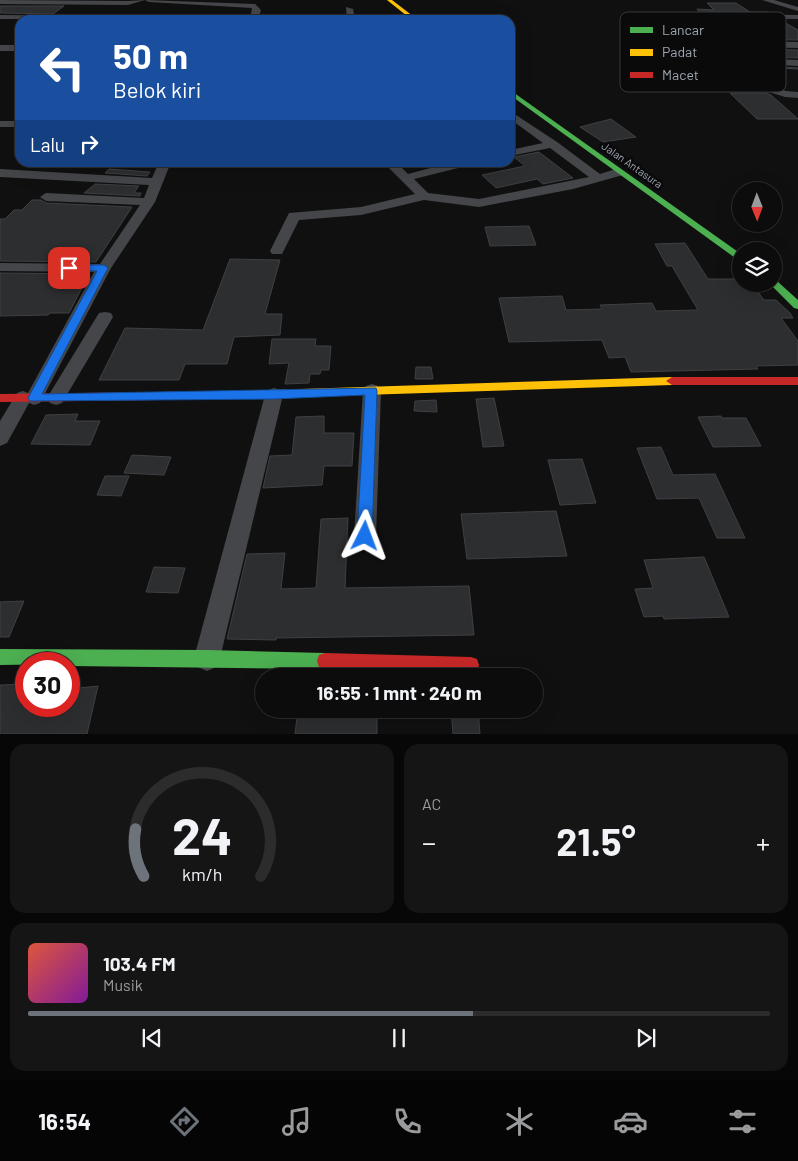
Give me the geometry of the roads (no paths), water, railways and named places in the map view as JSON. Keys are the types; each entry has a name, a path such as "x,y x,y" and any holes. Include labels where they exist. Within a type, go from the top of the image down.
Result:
{"street":[{"path":"0,2 128,3 141,0"},
{"path":"149,0 257,7 255,15"},
{"path":"389,0 408,15"},
{"path":"766,0 798,10"},
{"path":"228,15 239,5"},
{"path":"349,9 350,15"},
{"path":"0,17 15,17"},
{"path":"0,48 15,48"},
{"path":"779,92 798,95"},
{"name":"Jalan Antasura","path":"515,96 732,252"},
{"path":"515,117 597,177"},
{"path":"0,124 15,124"},
{"path":"515,152 553,144"},
{"path":"0,438 28,398 104,268 149,202 163,167"},
{"path":"395,167 424,196"},
{"path":"405,178 450,167"},
{"path":"0,172 157,182"},
{"path":"278,251 294,216 362,211 424,196 479,203 573,185 619,172"},
{"path":"46,196 149,202"},
{"path":"0,267 104,268"},
{"path":"782,291 798,306"},
{"path":"56,398 104,318"},
{"path":"0,398 274,395 674,381 798,381"},
{"path":"365,536 372,391"},
{"path":"207,658 274,395"},
{"path":"0,657 207,658 471,665"}]}
